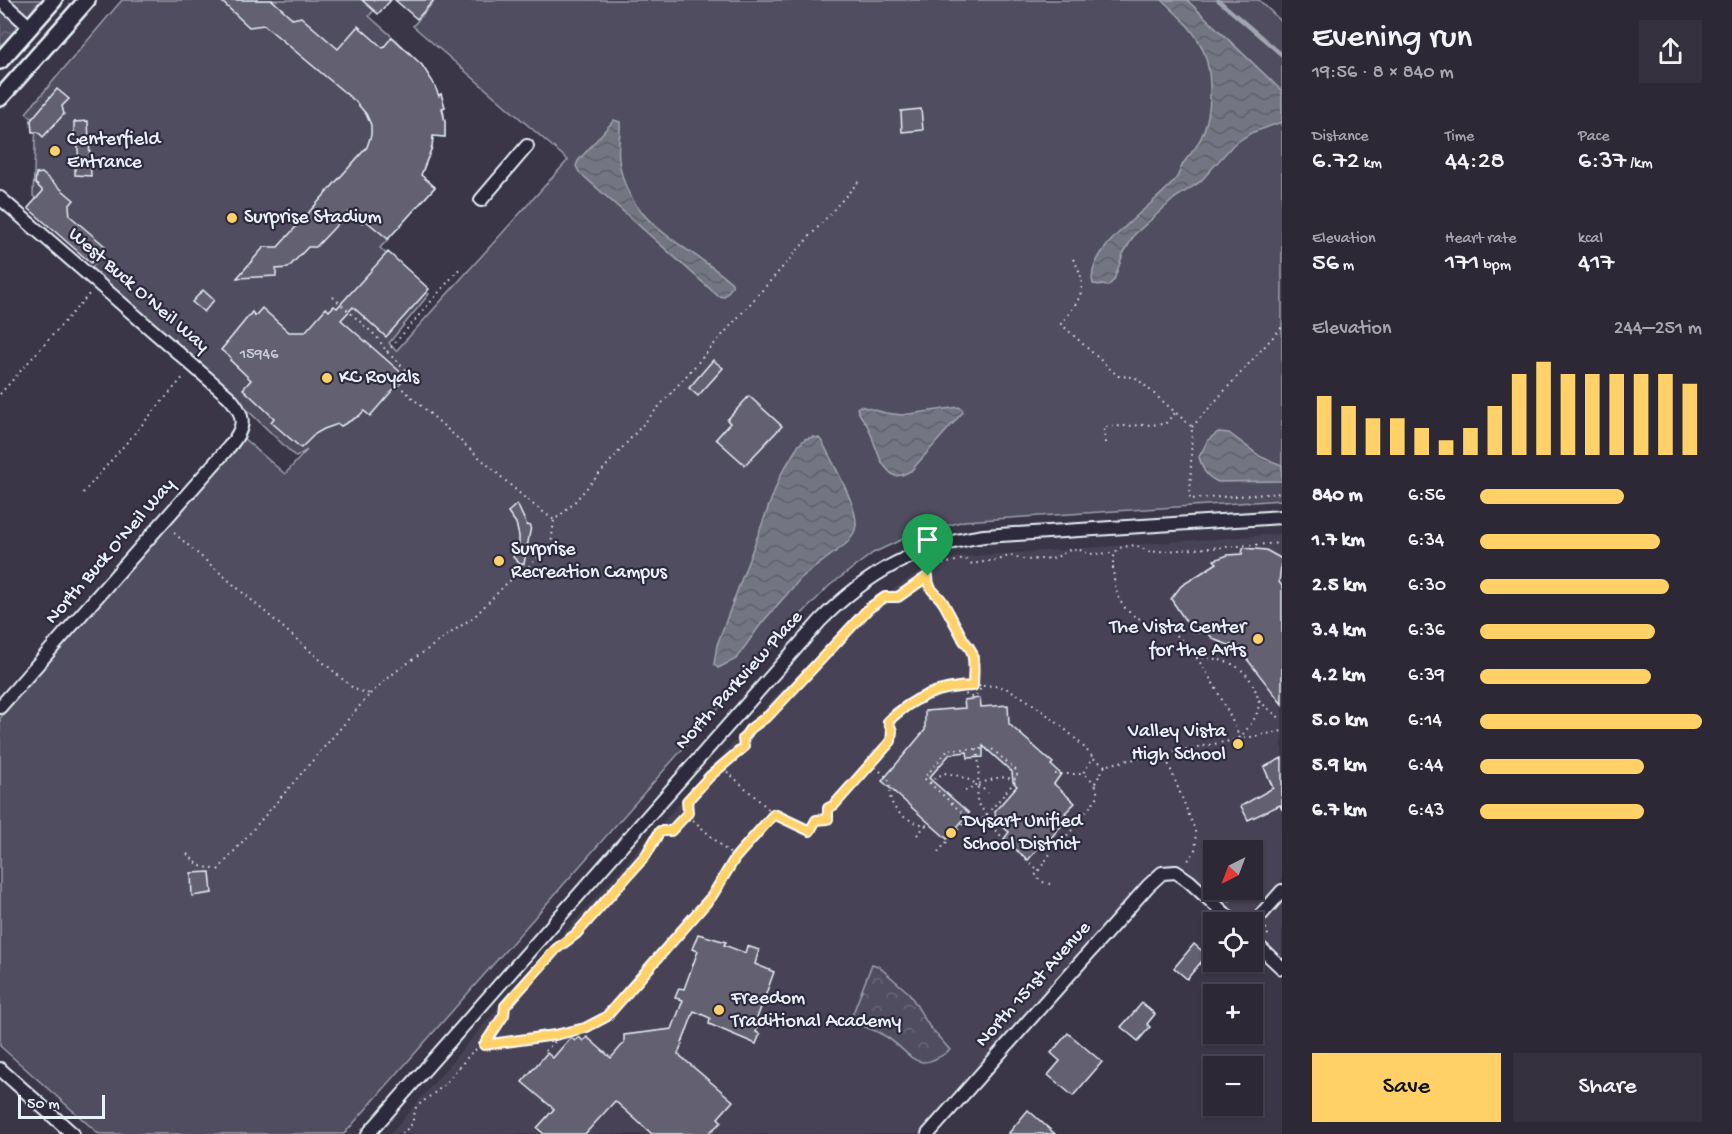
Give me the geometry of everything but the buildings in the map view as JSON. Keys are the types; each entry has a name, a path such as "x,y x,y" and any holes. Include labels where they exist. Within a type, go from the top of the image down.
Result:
{"main road":[{"path":"0,61 54,0"},
{"path":"0,98 87,0"}],"street":[{"path":"0,0 30,27"},
{"path":"481,200 527,146"},
{"name":"West Buck O'Neil Way","path":"0,198 193,365 235,404 243,420"},
{"name":"North Buck O'Neil Way","path":"0,707 233,442 241,431 243,420"},
{"name":"North Parkview Place","path":"368,1134 820,621 841,600 879,571 899,560 961,539 1282,517"},
{"name":"North 151st Avenue","path":"928,1134 1148,886 1162,873 1178,874"},
{"path":"1178,874 1222,912"},
{"path":"1263,913 1282,891"},
{"path":"1263,950 1282,968"},
{"path":"0,1069 73,1134"}],"path":[{"path":"187,854 200,866 218,870 370,694 395,672 476,616 508,582 524,571 550,545 554,520 569,508 860,181"},
{"path":"1073,259 1081,272 1082,290 1076,304 1060,324 1118,376 1135,376 1192,427"},
{"path":"387,352 461,267"},
{"path":"0,394 99,283"},
{"path":"333,297 377,337 387,352 408,372 394,391"},
{"path":"1282,327 1192,427 1190,499 1282,493"},
{"path":"83,493 193,365"},
{"path":"398,386 527,500 554,520"},
{"path":"1105,443 1104,427 1164,424 1175,412"},
{"path":"174,533 354,689 370,694"},
{"path":"1239,738 1214,688 1184,641 1169,630 1138,620 1117,596 1112,564 1114,553 1118,548 1135,545 1149,552 1282,543"},
{"path":"735,858 693,820 688,813 687,801 710,776 744,747 743,739 750,729 769,715 869,608 885,597 898,597 928,576 939,565 965,559 972,564 1002,559 1010,555 1026,560 1055,558 1070,550 1078,549 1089,554 1114,553"},
{"path":"928,576 928,585 944,604 948,616 957,625 962,639 971,650 974,664 973,686"},
{"path":"1196,658 1216,658 1235,664 1252,681 1259,701 1256,716 1239,738"},
{"path":"722,767 774,814 810,831 816,820 828,819 828,808 834,805 891,741 892,731 888,721 904,706 935,691 954,687 993,685 1008,689 1029,701 1105,766 1282,731"},
{"path":"954,687 970,697 976,696 982,686"},
{"path":"1259,701 1282,720"},
{"path":"983,819 1017,779 1017,771 992,749 949,749 924,778 968,818 983,819 1038,870"},
{"path":"976,749 979,766 976,804 987,815"},
{"path":"1164,753 1195,830 1196,848 1178,874"},
{"path":"1083,774 1093,758"},
{"path":"872,764 888,778 891,787 890,798 899,813 911,822 926,825 917,835"},
{"path":"1095,783 1105,766"},
{"path":"930,783 944,773 954,774 978,784 988,794"},
{"path":"1050,884 1035,876 1038,870 1098,796 1095,783 1083,774 1055,774"},
{"path":"965,791 1000,777 1017,779"},
{"path":"402,1134 412,1124 416,1107 442,1087 474,1052 484,1045 504,1015 505,1006 556,949 576,934 646,855 660,831 671,831 688,813"},
{"path":"484,1045 564,1033 585,1028 606,1017 712,896 735,858 774,814"},
{"path":"938,852 968,818"},
{"path":"1046,846 1052,851"},
{"path":"545,1051 564,1033"}],"shaded area":[{"path":"1282,534 1282,959 1263,941 1263,912 1232,912 1219,900 1263,900 1263,840 1203,840 1203,885 1178,866 1162,867 1153,871 921,1134 390,1134 536,964 780,691 820,656 862,611 925,568 959,557"}],"green space":[{"path":"0,0 46,0 0,54"},
{"name":"Surprise Recreation Campus","path":"122,0 383,0 369,16 417,61 438,95 441,94 445,107 443,108 445,137 433,136 432,147 421,175 435,187 380,248 429,294 389,343 396,351 568,160 413,26 435,0 1259,0 1282,22 1282,500 964,521 905,538 873,553 829,586 797,619 344,1134 99,1134 0,1046 0,718 243,438 285,474 307,450 296,457 238,401 90,270 101,257 33,196 36,122 26,113"},
{"path":"872,964 878,966 909,993 929,1026 950,1050 938,1058 921,1062 908,1055 885,1036 850,1021"}],"water":[{"path":"1162,0 1187,0 1282,91 1282,122 1251,133 1233,145 1200,182 1175,198 1135,234 1123,254 1114,280 1108,286 1093,284 1093,271 1099,257 1109,243 1175,180 1200,139 1207,120 1210,77 1204,51 1192,30"},
{"path":"614,120 620,122 619,160 624,183 634,202 662,232 732,283 732,287 724,297 718,296 579,172 576,166 578,161"},
{"path":"860,406 902,415 959,407 963,412 911,471 895,476 881,460 867,425 857,408"},
{"path":"1218,432 1229,433 1261,457 1282,465 1282,481 1218,482 1207,475 1199,457 1208,440"},
{"path":"819,438 823,443 844,484 856,517 855,531 847,543 801,578 761,624 736,659 718,668 714,664 717,645 780,476 798,446 805,439"}],"waterway":[{"path":"1218,0 1282,55"}],"place":[{"name":"Centerfield Entrance","path":"55,151"},
{"name":"Surprise Stadium","path":"232,218"},
{"name":"KC Royals","path":"327,378"},
{"name":"Surprise Recreation Campus","path":"499,561"},
{"name":"The Vista Center for the Arts","path":"1258,639"},
{"name":"Valley Vista High School","path":"1238,744"},
{"name":"Dysart Unified School District","path":"951,833"},
{"name":"Freedom Traditional Academy","path":"719,1010"}],"route":[{"path":"928,576 928,585 941,599 948,616 957,625 962,639 971,650 974,664 973,686 935,691 904,706 888,721 892,731 891,741 834,805 828,808 828,819 816,820 810,831 774,814 740,851 712,896 606,1017 585,1028 555,1035 484,1045 504,1015 505,1006 556,949 576,934 646,855 654,845 660,831 671,831 688,813 687,801 710,776 744,747 743,739 750,729 769,715 869,608 885,597 898,597 928,576"}]}
